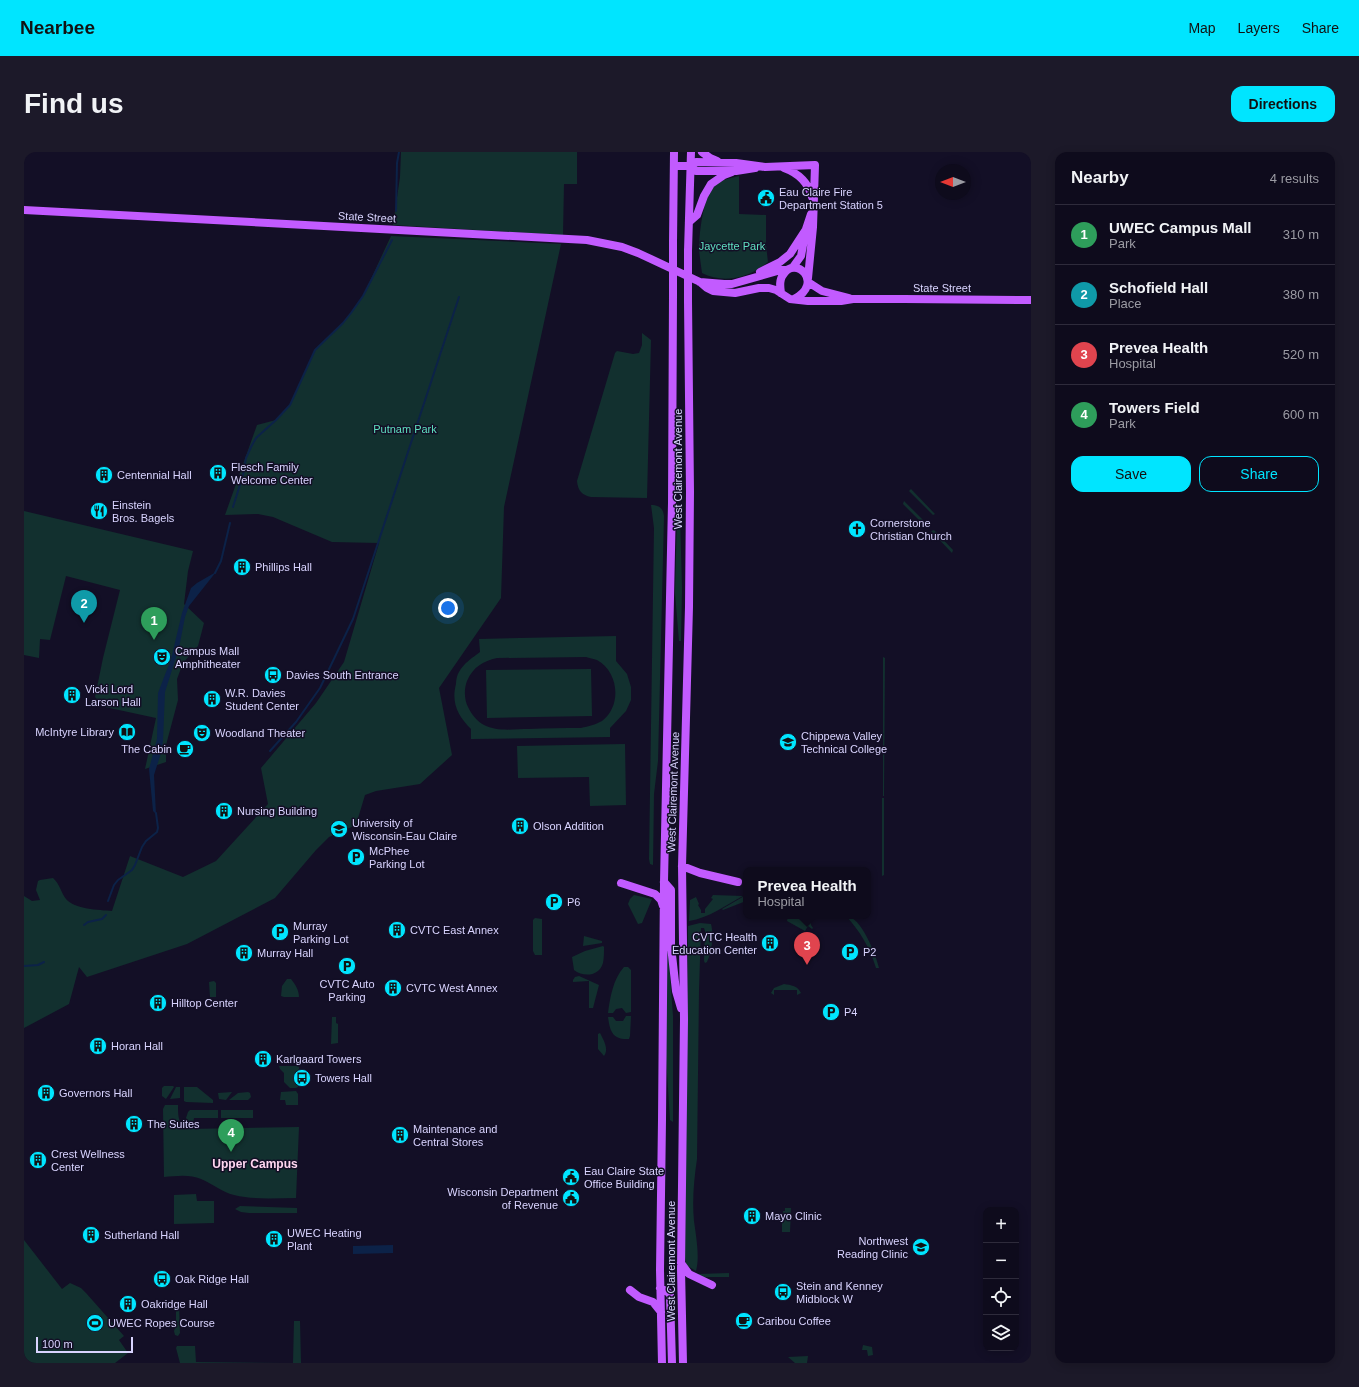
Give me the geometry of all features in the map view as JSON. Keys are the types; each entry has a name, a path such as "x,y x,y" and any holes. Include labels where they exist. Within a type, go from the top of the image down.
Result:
{"main road":[{"name":"West Clairemont Avenue","path":"662,1363 660,1288 664,882 672,503 674,152"},
{"name":"West Clairemont Avenue","path":"683,1363 681,1262 684,1019 682,866 689,599 690,492 688,250 691,152"},
{"path":"702,152 719,162"},
{"path":"674,166 691,166 696,162 719,162 765,167 815,165 814,206 812,244 808,280 806,290 803,294 794,299 781,293 780,282 783,273 790,269 801,256 806,229 814,206 810,190 803,179 792,171 779,167"},
{"path":"691,166 696,171 736,171 765,167"},
{"path":"689,222 697,215 704,196 711,184 724,175 736,171"},
{"name":"State Street","path":"24,210 587,240 605,243 633,251 700,282 707,288 720,292 735,293 769,288 781,293"},
{"path":"745,280 780,262 786,257 793,251 806,229"},
{"path":"790,269 802,270 808,280"},
{"name":"State Street","path":"700,282 724,284 739,282 781,270 790,269"},
{"name":"State Street","path":"808,280 822,291 853,299"},
{"name":"State Street","path":"794,299 808,301 841,301 853,299 1031,300"},
{"path":"682,866 704,874 738,882"},
{"path":"664,882 671,890 671,946 675,982 684,1019"},
{"path":"621,883 654,894 661,900 664,909"},
{"path":"681,1262 689,1274 712,1285"},
{"path":"660,1288 668,1292 670,1295 672,1363"},
{"path":"630,1290 639,1297 653,1302 661,1313"}],"green space":[{"path":"401,152 577,152 577,184 564,184 563,235 393,225 400,177"},
{"name":"Jaycette Park","path":"739,176 739,214 766,215 766,245 768,262 744,276 723,279 716,278 702,273 699,246 703,213 708,197 716,185 724,180"},
{"name":"Putnam Park","path":"391,236 561,244 504,507 501,598 439,688 452,755 420,784 376,791 365,795 356,825 329,837 275,898 187,944 87,977 79,967 69,1004 24,1028 24,896 32,901 40,900 36,890 38,881 53,878 64,897 75,905 112,911 130,856 183,877 216,861 268,804 261,768 316,703 344,662 379,543 332,542 273,517 258,514 225,515 257,425 276,420 290,405 315,350 343,323 363,296"},
{"path":"642,333 651,340 647,498 591,497 583,494 579,490 577,481 615,353 617,351 633,354 639,353 642,345"},
{"path":"911,489 935,514 933,515 909,491"},
{"path":"904,501 927,524 926,527 903,504"},
{"path":"651,505 660,508 663,511 664,516 658,761 654,794 653,865 650,864 649,859 654,528"},
{"path":"24,511 193,551 188,571 184,604 204,623 198,646 183,663 177,679 178,700 166,745 166,762 145,769 156,718 105,707 95,697 120,590 66,576 50,640 40,639 39,658 24,655"},
{"path":"677,515 680,515 682,588 681,641 679,641 675,593"},
{"path":"934,530 953,550 952,553 931,531"},
{"path":"616,636 616,661 627,674 631,687 631,700 626,711 610,728 610,737 471,739 471,729 459,714 454,697 458,673 468,661 480,652 479,639","holes":["586,657 597,660 604,665 610,672 614,681 615,698 613,707 608,715 597,724 581,728 495,729 479,722 467,704 465,687 469,676 475,668 487,661 497,658"]},
{"path":"883,657 885,658 884,796 883,796"},
{"path":"591,669 592,716 487,718 486,670"},
{"path":"625,744 626,805 590,806 589,777 518,778 517,746"},
{"path":"882,798 884,798 884,875 882,876"},
{"path":"634,895 652,899 642,923 638,924 628,904"},
{"path":"713,895 743,896 717,911 689,921 690,900 696,897 701,913 705,913 705,909 713,899 711,898"},
{"path":"743,897 743,902 723,910 722,909"},
{"path":"535,918 542,919 542,955 535,955 533,951 533,920"},
{"path":"787,919 810,919 813,928 812,929 808,926 805,931 787,921"},
{"path":"848,919 853,919 857,922 867,937 875,954 879,968 876,968 864,940"},
{"path":"700,923 711,924 712,943 707,962 705,963 705,931 704,928 701,928 697,1159 693,1198 693,1213 698,1253 696,1271 686,1265 685,1257 688,926"},
{"path":"584,936 602,941 602,943 583,946"},
{"path":"603,946 603,963 598,971 586,975 574,970 572,957 585,951"},
{"path":"668,948 673,1016 673,1122 670,1120 666,1057 666,949"},
{"path":"624,967 628,967 631,970 631,1012 626,1013 622,1008 616,1009 613,1013 608,1013 611,995 617,977"},
{"path":"579,976 599,985 593,1008 589,1008 589,981 573,982 575,977"},
{"path":"287,979 291,979 294,983 298,990 299,997 281,996 282,986"},
{"path":"214,981 216,983 216,997 210,997 209,982"},
{"path":"784,984 796,987 801,993 797,995 797,990 774,990 774,995 771,993 774,988"},
{"path":"626,1016 631,1016 629,1039 619,1038 613,1034 608,1017 613,1017 616,1021 623,1021"},
{"path":"332,1017 336,1017 336,1023 338,1024 338,1043 331,1044"},
{"path":"600,1033 606,1048 604,1056 598,1049 598,1034"},
{"path":"279,1066 299,1067 298,1087 290,1088 284,1082 284,1073"},
{"path":"164,1086 174,1087 166,1099 162,1096 162,1088"},
{"path":"176,1087 180,1087 180,1098 170,1099"},
{"path":"184,1087 197,1087 213,1100 213,1103 184,1101"},
{"path":"296,1091 298,1094 298,1105 286,1105 285,1100 280,1100 281,1092"},
{"path":"232,1092 226,1100 219,1099 218,1093"},
{"path":"238,1093 250,1093 251,1097 248,1100 229,1100"},
{"path":"165,1105 178,1105 179,1120 185,1128 189,1129 299,1127 296,1198 242,1197 225,1192 197,1177 164,1177 163,1109"},
{"path":"190,1110 218,1110 218,1118 194,1118 193,1123 190,1123 186,1118"},
{"path":"221,1110 253,1110 253,1118 221,1118"},
{"path":"196,1194 197,1201 214,1201 214,1223 174,1224 174,1195"},
{"path":"240,1206 297,1208 297,1213 249,1213 241,1212 235,1209"},
{"path":"785,1208 791,1208 790,1232 782,1232 782,1220 784,1220 783,1211 785,1211"},
{"path":"24,1240 62,1289 70,1283 81,1288 86,1293 124,1336 119,1340 128,1353 115,1363 24,1363"},
{"path":"691,1271 698,1274 729,1273 729,1277 702,1277"},
{"path":"176,1302 179,1304 180,1333 178,1336 175,1335 174,1331 176,1326"},
{"path":"294,1321 300,1321 301,1363 293,1363"},
{"path":"863,1345 872,1347 873,1355 868,1356 867,1350 862,1350"},
{"path":"177,1346 195,1346 196,1362 283,1363 180,1363 176,1348"},
{"path":"808,1356 807,1363 795,1363 788,1357"}],"water":[{"path":"216,572 189,606 185,617 179,648 165,692 163,741 154,775 156,814 153,811 149,769 157,739 158,693 171,659 182,613 191,588"},
{"path":"393,1245 393,1253 353,1254 353,1246"}],"waterway":[{"path":"396,211 397,163 399,152"},
{"path":"233,507 243,475 246,458 256,438 290,405 315,350 343,323 363,296 392,240"},
{"path":"270,751 296,722 320,688 353,619 459,297"},
{"path":"215,573 221,561 230,523"},
{"path":"108,901 114,885 118,880 132,870 142,847 146,841 157,832 158,828 156,813"},
{"path":"84,925 88,922 102,919 106,915"},
{"path":"24,966 38,965 44,962"}],"place":[{"name":"Eau Claire Fire Department Station 5","path":"766,198"},
{"name":"Flesch Family Welcome Center","path":"218,473"},
{"name":"Centennial Hall","path":"104,475"},
{"name":"Einstein Bros. Bagels","path":"99,511"},
{"name":"Cornerstone Christian Church","path":"857,529"},
{"name":"Phillips Hall","path":"242,567"},
{"name":"Schofield Hall","path":"84,623"},
{"name":"UWEC Campus Mall","path":"154,640"},
{"name":"Campus Mall Amphitheater","path":"162,657"},
{"name":"Davies South Entrance","path":"273,675"},
{"name":"Vicki Lord Larson Hall","path":"72,695"},
{"name":"W.R. Davies Student Center","path":"212,699"},
{"name":"McIntyre Library","path":"127,732"},
{"name":"Woodland Theater","path":"202,733"},
{"name":"Chippewa Valley Technical College","path":"788,742"},
{"name":"The Cabin","path":"185,749"},
{"name":"Nursing Building","path":"224,811"},
{"name":"Olson Addition","path":"520,826"},
{"name":"University of Wisconsin-Eau Claire","path":"339,829"},
{"name":"McPhee Parking Lot","path":"356,857"},
{"name":"P6","path":"554,902"},
{"name":"CVTC East Annex","path":"397,930"},
{"name":"Murray Parking Lot","path":"280,932"},
{"name":"CVTC Health Education Center","path":"770,943"},
{"name":"P2","path":"850,952"},
{"name":"Murray Hall","path":"244,953"},
{"name":"Prevea Health","path":"807,965"},
{"name":"CVTC Auto Parking","path":"347,966"},
{"name":"CVTC West Annex","path":"393,988"},
{"name":"Hilltop Center","path":"158,1003"},
{"name":"P4","path":"831,1012"},
{"name":"Horan Hall","path":"98,1046"},
{"name":"Karlgaard Towers","path":"263,1059"},
{"name":"Towers Hall","path":"302,1078"},
{"name":"Governors Hall","path":"46,1093"},
{"name":"The Suites","path":"134,1124"},
{"name":"Maintenance and Central Stores","path":"400,1135"},
{"name":"Towers Field","path":"231,1152"},
{"name":"Crest Wellness Center","path":"38,1160"},
{"name":"Eau Claire State Office Building","path":"571,1177"},
{"name":"Wisconsin Department of Revenue","path":"571,1198"},
{"name":"Mayo Clinic","path":"752,1216"},
{"name":"Sutherland Hall","path":"91,1235"},
{"name":"UWEC Heating Plant","path":"274,1239"},
{"name":"Northwest Reading Clinic","path":"921,1247"},
{"name":"Oak Ridge Hall","path":"162,1279"},
{"name":"Stein and Kenney Midblock W","path":"783,1292"},
{"name":"Oakridge Hall","path":"128,1304"},
{"name":"Caribou Coffee","path":"744,1321"},
{"name":"UWEC Ropes Course","path":"95,1323"}],"district":[{"name":"Upper Campus","path":"255,1164"}]}
